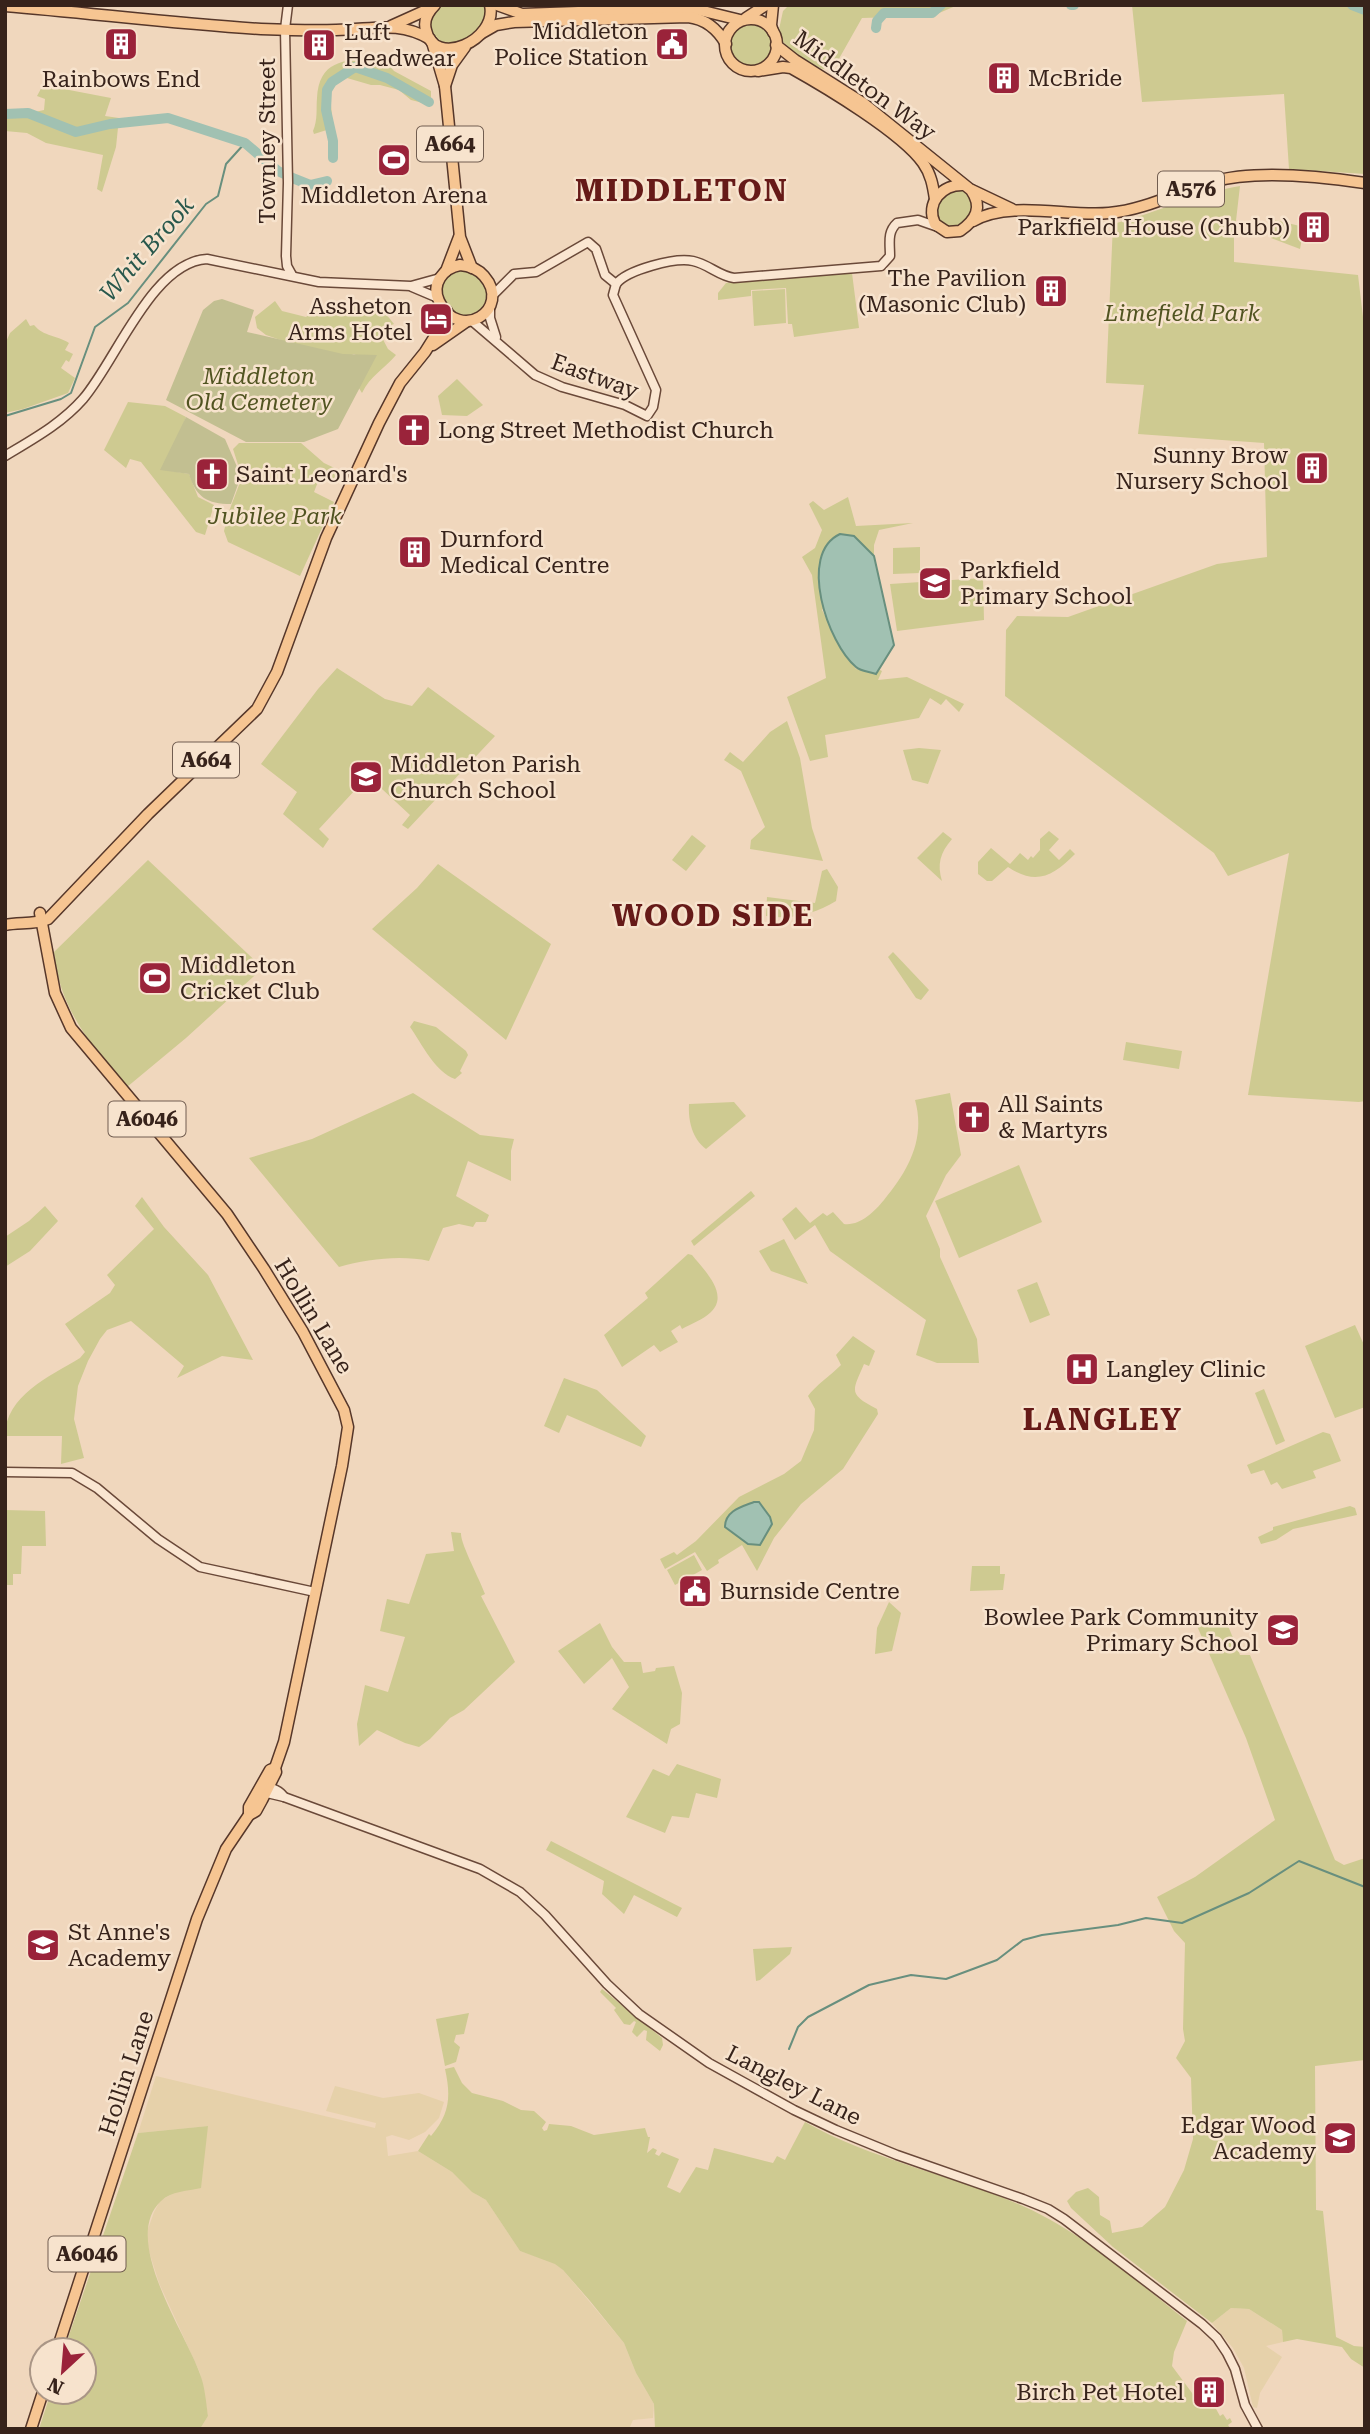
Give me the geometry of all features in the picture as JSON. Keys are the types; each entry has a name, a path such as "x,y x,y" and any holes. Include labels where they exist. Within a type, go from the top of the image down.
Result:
{"main road":[{"path":"482,33 490,20 490,5"},
{"path":"497,5 522,14 691,8 742,19 754,18 764,22 775,39"},
{"path":"726,44 729,31 742,19 766,5"},
{"path":"5,6 158,22 285,29 338,30 390,26 411,30 442,48 453,49 496,25 514,22 688,17 700,19 713,27 726,44 730,57 737,66 747,71 758,71 772,61 775,39 771,25 773,5"},
{"path":"390,26 434,6"},
{"name":"A664","path":"434,6 425,20 425,30 431,41 444,86 460,237 472,268"},
{"name":"Middleton Way","path":"775,39 794,60 853,95 919,145 967,187"},
{"path":"444,86 457,56 472,40"},
{"name":"Middleton Way","path":"758,71 787,68 863,114 915,154 930,175 933,203"},
{"name":"A576","path":"938,227 947,232 957,232 991,212 1120,212 1211,182 1251,175 1365,183"},
{"path":"938,227 932,216 933,203 950,186 967,187 978,205 973,221"},
{"name":"A576","path":"967,187 1006,207 1020,211"},
{"name":"A664","path":"438,298 436,288 460,237"},
{"path":"443,275 460,265 472,268 487,280 492,296 490,307"},
{"path":"438,298 447,312 456,319 469,321"},
{"name":"A664","path":"425,352 454,328 484,315 490,307"},
{"name":"A664","path":"45,916 97,870 148,814 252,715 281,664 308,583 336,515 395,393 425,352 447,312"},
{"path":"5,925 45,916"},
{"name":"Hollin Lane","path":"45,916 49,936 46,944 55,993 71,1028 227,1214 303,1332 341,1402 348,1427 276,1772 256,1811 249,1815 226,1849 197,1919 62,2336"},
{"path":"31,2429 38,2406"}],"street":[{"name":"Townley Street","path":"288,5 285,29 288,169 286,256 287,267 292,275"},
{"path":"918,220 926,215 933,203"},
{"path":"492,296 514,274 536,272 588,242 596,248 605,275 616,284 622,277 638,270 682,261 703,264 718,273 738,278 881,266 890,256 889,237 893,226 901,221 918,220 938,227"},
{"path":"5,456 56,425 84,398 151,294 189,262 207,259 318,282 411,286 443,275"},
{"path":"487,280 505,281"},
{"name":"Eastway","path":"469,321 536,376 562,387 625,405 647,416 653,407 656,390 613,295 616,284"},
{"path":"411,286 438,298"},
{"path":"490,307 490,318 499,343"},
{"path":"5,1472 72,1474 97,1488 158,1539 200,1567 315,1592"},
{"name":"Langley Lane","path":"266,1789 281,1792 284,1797 480,1869 520,1892 639,2014 709,2063 794,2110 897,2155 1048,2209 1064,2219 1217,2338 1236,2369 1245,2405 1258,2429"}],"shaded area":[{"path":"840,534 854,536 874,556 894,645 876,674 858,668 846,656 827,620 821,599 820,560 827,545"},
{"path":"759,1502 772,1524 760,1545 748,1544 725,1527 731,1513"},
{"path":"156,2076 375,2128 376,2123 326,2111 335,2086 383,2098 419,2093 444,2102 439,2118 425,2132 409,2140 392,2135 386,2137 388,2156 418,2151 452,2172 486,2200 520,2251 555,2263 563,2270 624,2343 636,2373 654,2404 653,2418 633,2420 629,2429 200,2429 208,2416 200,2373 159,2283 147,2245 148,2229 154,2212 160,2201 172,2194 208,2126 138,2133"},
{"path":"1231,2308 1249,2309 1282,2330 1283,2342 1266,2346 1282,2357 1260,2393 1257,2408 1253,2407 1244,2368 1233,2348 1212,2323"}],"green space":[{"path":"443,5 485,5 487,16 482,26 466,40 449,45 441,44 432,36 430,23"},
{"path":"789,5 958,5 932,16 862,18 836,64 823,69 797,56 778,34 783,11"},
{"path":"1132,5 1365,5 1365,174 1289,169 1284,94 1142,102"},
{"path":"751,24 766,30 772,45 766,60 751,66 736,60 730,45 736,30"},
{"path":"374,58 386,62 394,71 431,91 431,105 411,100 399,90 347,78 336,82 330,94 333,128 314,134 322,76 343,62"},
{"path":"43,85 111,98 105,116 119,118 116,147 102,192 97,189 103,155 46,143 27,133 5,131 5,111 44,110 45,99 37,96"},
{"name":"Limefield Park","path":"1240,186 1234,262 1358,275 1363,317 1365,1101 1359,1102 1248,1095 1289,853 1228,876 1214,853 1005,696 1006,630 1017,616 1068,617 1217,564 1267,557 1264,443 1138,434 1144,385 1106,383 1113,224 1208,193"},
{"path":"962,189 971,199 972,212 959,227 947,226 938,218 938,202 952,191"},
{"path":"1271,219 1304,227 1300,249 1271,238"},
{"path":"464,270 480,277 487,293 480,309 464,316 448,309 441,293 448,277"},
{"path":"852,273 859,328 794,337 792,324 788,324 786,288 751,290 751,296 718,300 718,293 726,283"},
{"path":"785,289 786,323 754,326 752,291"},
{"name":"Middleton Old Cemetery","path":"222,299 254,310 247,332 343,354 377,355 338,429 304,442 246,442 166,400 203,310 214,301"},
{"path":"275,301 282,311 306,317 317,310 335,313 355,304 378,308 394,324 378,330 388,349 396,355 373,377 362,393 355,382 364,359 354,354 339,360 266,335 257,328 255,317"},
{"path":"26,319 30,326 34,325 42,332 69,343 65,350 73,354 69,362 66,360 61,368 75,378 68,393 5,413 5,344 10,333"},
{"path":"457,379 483,405 467,416 442,415 438,396"},
{"path":"128,402 165,406 186,417 166,470 189,474 198,497 214,505 205,535 196,532 141,462 130,459 126,468 104,450"},
{"path":"186,417 225,439 241,476 231,504 215,503 204,498 195,488 189,474 160,470"},
{"name":"Jubilee Park","path":"239,443 301,443 324,463 347,474 343,483 321,474 314,492 334,502 300,576 228,542 224,531 242,477 233,449"},
{"path":"848,497 856,526 913,523 879,530 874,556 866,547 822,610 842,648 856,669 876,674 882,671 878,680 907,677 964,704 959,712 946,699 941,705 930,698 919,718 825,735 828,757 810,761 787,697 826,678 812,575 802,557 815,548 822,530 809,504 813,501 824,510"},
{"path":"920,547 920,573 893,574 893,548"},
{"path":"983,578 984,620 897,631 890,584"},
{"name":"Middleton Parish Church School","path":"337,668 385,699 412,706 428,687 495,736 408,829 402,825 410,815 368,776 319,829 329,839 323,848 283,814 297,792 261,764"},
{"path":"787,721 800,758 812,828 823,861 750,849 751,840 765,827 741,771 724,760 730,752 743,762 770,732"},
{"path":"903,750 941,750 928,784 912,780"},
{"path":"1049,831 1059,839 1049,850 1059,860 1070,849 1075,854 1052,873 1027,876 1008,867 992,881 987,881 978,874 978,862 991,848 1010,864 1020,853 1028,860 1040,850 1040,839"},
{"path":"943,832 952,839 941,859 942,881 917,858"},
{"path":"692,835 706,846 686,871 672,860"},
{"name":"Middleton Cricket Club","path":"148,860 263,968 127,1087 79,1026 63,992 54,952"},
{"path":"438,864 551,944 506,1040 372,929 417,888"},
{"path":"827,869 838,887 836,901 803,915 766,916 767,897 815,903 822,871"},
{"path":"893,952 929,990 921,1000 916,998 888,957"},
{"path":"414,1021 436,1027 466,1051 468,1055 460,1071 462,1073 455,1079 441,1070 430,1057 410,1027"},
{"path":"1126,1042 1182,1051 1179,1069 1123,1060"},
{"path":"413,1093 480,1135 514,1139 511,1151 511,1181 468,1161 456,1196 489,1215 486,1222 476,1222 473,1227 459,1224 443,1228 429,1261 384,1259 339,1267 249,1158 312,1139"},
{"path":"950,1093 961,1155 946,1175 926,1216 940,1249 940,1257 977,1339 979,1363 937,1363 916,1355 926,1320 830,1251 815,1225 795,1240 782,1219 796,1207 810,1223 823,1213 827,1216 833,1212 844,1224 856,1223 866,1217 893,1189 913,1154 918,1128 915,1100"},
{"path":"734,1102 746,1116 706,1149 697,1140 692,1129 689,1104"},
{"path":"1019,1165 1042,1222 959,1258 935,1201"},
{"path":"751,1191 755,1196 694,1246 691,1241"},
{"path":"142,1197 164,1227 208,1275 253,1360 222,1356 177,1378 184,1366 131,1321 107,1330 88,1361 78,1386 74,1419 84,1458 61,1464 62,1436 5,1436 7,1422 12,1409 31,1389 80,1358 85,1352 65,1324 110,1293 115,1285 107,1275 154,1229 135,1206"},
{"path":"45,1206 58,1221 30,1251 5,1267 5,1237"},
{"path":"784,1239 808,1284 771,1271 759,1251"},
{"path":"688,1254 692,1255 713,1282 718,1297 716,1305 701,1319 682,1329 680,1325 671,1331 678,1342 660,1352 654,1345 622,1367 604,1335 648,1298 645,1293"},
{"path":"1037,1282 1050,1315 1030,1323 1017,1290"},
{"path":"1355,1325 1365,1347 1365,1407 1335,1418 1305,1346"},
{"path":"853,1336 875,1351 869,1366 864,1364 855,1391 861,1400 877,1409 878,1414 843,1469 801,1504 774,1538 757,1571 742,1545 718,1560 719,1563 707,1571 695,1552 665,1569 660,1559 674,1552 677,1555 696,1541 739,1497 784,1474 801,1461 814,1430 815,1409 808,1396 841,1365 836,1355"},
{"path":"564,1378 597,1390 646,1436 641,1447 567,1415 559,1433 544,1426"},
{"path":"1264,1389 1285,1441 1276,1445 1255,1393"},
{"path":"1323,1432 1330,1434 1341,1461 1313,1471 1316,1478 1282,1489 1277,1482 1271,1485 1264,1470 1251,1474 1247,1465"},
{"path":"1350,1506 1355,1508 1357,1515 1293,1529 1276,1540 1261,1544 1258,1537 1273,1530 1273,1527"},
{"path":"5,1510 45,1511 46,1546 22,1546 21,1574 13,1574 13,1585 5,1585"},
{"path":"451,1532 461,1533 485,1594 481,1596 515,1662 464,1710 450,1718 419,1747 377,1730 359,1746 357,1724 365,1685 388,1692 405,1637 380,1631 387,1599 409,1604 426,1554 454,1551"},
{"path":"694,1555 702,1570 675,1585 667,1570"},
{"path":"972,1566 1000,1566 1000,1574 1005,1574 1003,1590 970,1591"},
{"path":"889,1602 901,1613 892,1651 875,1654 877,1628"},
{"path":"1224,1616 1240,1655 1250,1655 1335,1860 1344,1865 1365,1858 1365,2060 1315,2066 1316,2210 1323,2211 1336,2337 1354,2346 1365,2347 1365,2368 1351,2359 1342,2347 1297,2339 1283,2342 1282,2330 1249,2309 1231,2308 1212,2323 1113,2247 1071,2208 1067,2201 1076,2192 1088,2188 1099,2197 1100,2215 1110,2221 1112,2233 1142,2227 1165,2207 1184,2170 1193,2139 1191,2078 1176,2058 1185,2041 1185,1943 1174,1931 1157,1897 1195,1877 1275,1820 1246,1738 1197,1626"},
{"path":"600,1623 612,1647 624,1662 641,1662 643,1673 674,1666 682,1693 680,1724 671,1729 667,1744 612,1709 629,1687 612,1658 584,1684 558,1651"},
{"path":"677,1764 721,1779 717,1798 696,1793 689,1818 672,1816 665,1833 626,1817 653,1769 669,1776"},
{"path":"551,1841 682,1908 677,1917 634,1895 624,1914 602,1894 604,1881 546,1850"},
{"path":"792,1947 790,1954 756,1981 753,1949"},
{"path":"602,1989 662,2038 660,2051 646,2040 647,2031 644,2030 637,2037 632,2032 636,2022 624,2024 614,2010 616,2008 600,1992"},
{"path":"469,2013 464,2034 456,2035 454,2042 460,2047 456,2062 445,2066 436,2019"},
{"path":"454,2067 462,2083 472,2093 503,2101 521,2110 534,2111 546,2122 542,2128 544,2131 549,2124 571,2126 594,2135 645,2128 650,2137 647,2153 653,2148 659,2156 662,2152 679,2159 667,2187 680,2193 696,2167 708,2170 714,2148 773,2163 777,2156 785,2160 805,2122 831,2136 886,2158 1025,2207 1089,2244 1187,2321 1174,2352 1172,2366 1198,2401 1207,2393 1220,2416 1223,2414 1227,2420 1230,2418 1232,2422 1228,2425 1231,2429 655,2429 654,2404 636,2373 624,2343 590,2301 555,2264 520,2251 486,2200 472,2192 452,2172 418,2151 442,2120 448,2096 445,2069"},
{"path":"208,2126 201,2188 175,2193 161,2201 150,2218 148,2238 160,2286 202,2379 208,2416 200,2429 39,2429 46,2406 98,2406 98,2336 69,2336 138,2133"}],"waterway":[{"path":"876,28 877,21 884,13 932,13 941,5"},
{"path":"1352,5 1365,10"},
{"path":"333,158 333,141 326,110 327,90 332,82 355,67 387,78 429,102"},
{"path":"5,114 28,113 76,132 110,124 168,118 245,143 278,171 310,185 327,181"},
{"name":"Whit Brook","path":"5,416 61,399 71,393 95,327 128,303 206,204 218,196 226,164 245,143"},
{"path":"789,2049 798,2027 808,2017 869,1985 911,1975 946,1979 997,1960 1023,1940 1042,1935 1118,1925 1146,1918 1182,1923 1249,1893 1299,1861 1365,1887"}],"place":[{"name":"Rainbows End","path":"121,44"},
{"name":"Middleton Police Station","path":"672,44"},
{"name":"Luft Headwear","path":"319,45"},
{"name":"McBride","path":"1004,78"},
{"name":"Middleton Arena","path":"394,160"},
{"name":"Parkfield House (Chubb)","path":"1314,227"},
{"name":"The Pavilion (Masonic Club)","path":"1051,291"},
{"name":"Assheton Arms Hotel","path":"436,319"},
{"name":"Long Street Methodist Church","path":"414,430"},
{"name":"Sunny Brow Nursery School","path":"1312,468"},
{"name":"Saint Leonard's","path":"212,474"},
{"name":"Durnford Medical Centre","path":"415,552"},
{"name":"Parkfield Primary School","path":"935,583"},
{"name":"Middleton Parish Church School","path":"366,777"},
{"name":"Middleton Cricket Club","path":"155,978"},
{"name":"All Saints & Martyrs","path":"974,1117"},
{"name":"Langley Clinic","path":"1082,1369"},
{"name":"Burnside Centre","path":"695,1591"},
{"name":"Bowlee Park Community Primary School","path":"1283,1630"},
{"name":"St Anne's Academy","path":"43,1945"},
{"name":"Edgar Wood Academy","path":"1340,2138"},
{"name":"Birch Pet Hotel","path":"1209,2392"}],"district":[{"name":"MIDDLETON","path":"682,191"},
{"name":"WOOD SIDE","path":"713,916"},
{"name":"LANGLEY","path":"1103,1420"}]}
